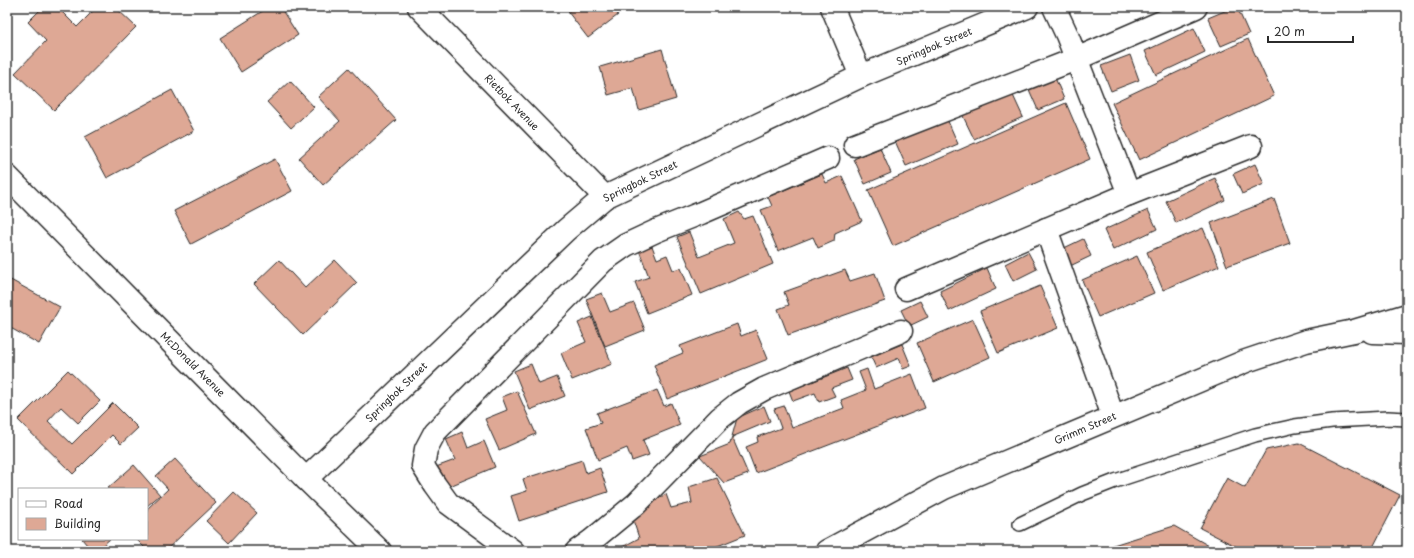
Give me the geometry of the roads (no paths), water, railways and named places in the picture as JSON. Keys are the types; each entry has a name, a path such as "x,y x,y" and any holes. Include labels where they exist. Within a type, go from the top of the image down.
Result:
{"street":[{"name":"Rietbok Avenue","path":"419,7 605,197"},
{"path":"832,7 861,76"},
{"name":"Springbok Street","path":"306,479 566,230 605,197 861,76 1027,7"},
{"path":"1054,7 1130,194"},
{"path":"855,145 1076,59 1196,7"},
{"path":"906,289 1130,194 1251,146"},
{"path":"513,551 448,503 435,485 423,466 426,449 435,432 603,262 626,245 828,158"},
{"name":"McDonald Avenue","path":"7,176 306,479 380,551"},
{"path":"1046,229 1113,416"},
{"name":"Grimm Street","path":"827,551 944,488 1246,361 1306,340 1354,331 1407,315"},
{"path":"577,551 636,504 714,424 739,403 764,389 901,331"},
{"name":"Grimm Street","path":"1354,331 1407,333"}],"lane":[{"path":"1020,524 1076,497 1115,481 1255,435 1295,426 1332,421 1388,418 1407,419"}]}
